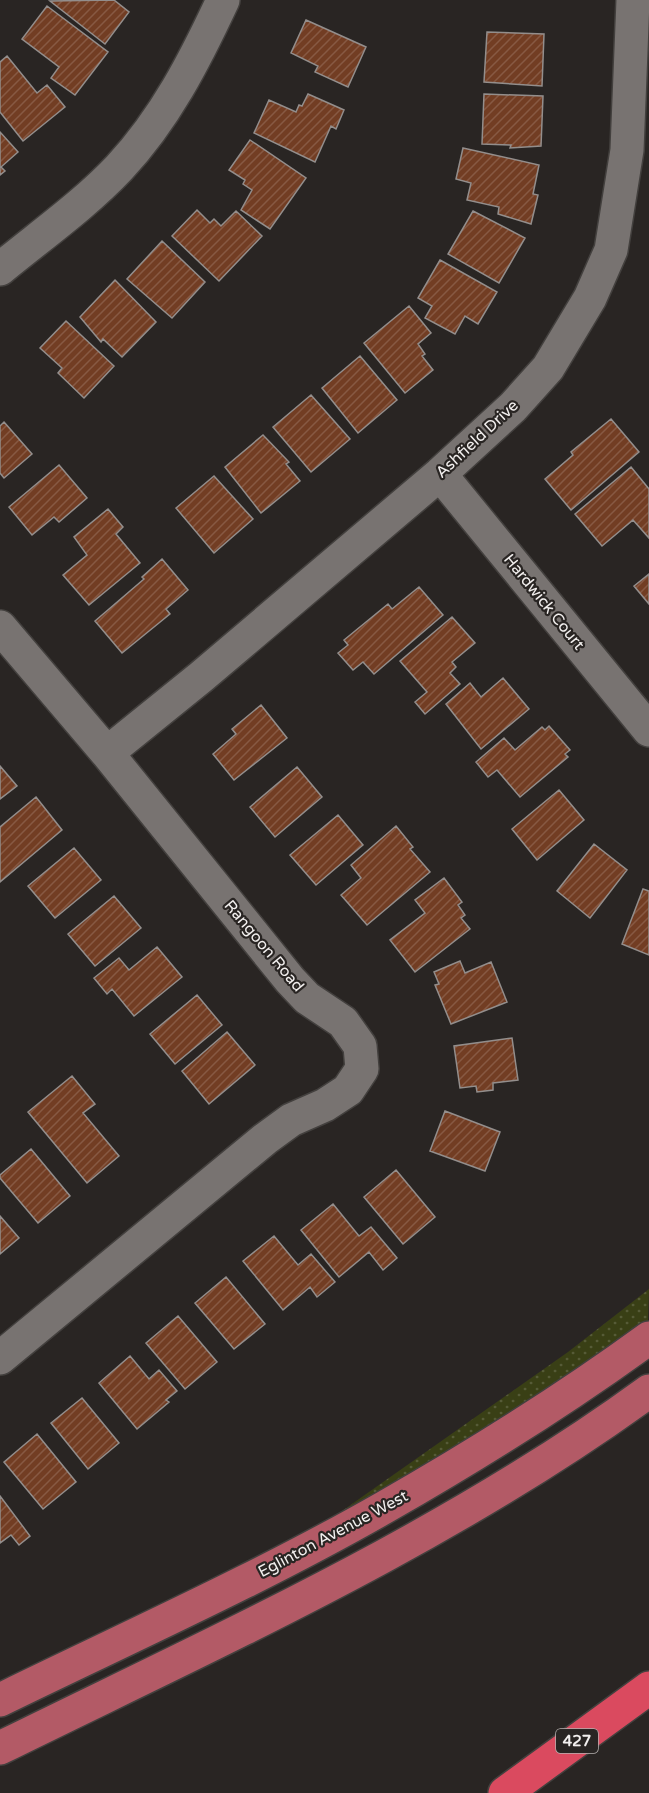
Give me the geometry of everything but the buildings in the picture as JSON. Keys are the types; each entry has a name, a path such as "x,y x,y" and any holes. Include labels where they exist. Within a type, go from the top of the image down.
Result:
{"highway":[{"name":"427","path":"505,1793 649,1689"}],"main road":[{"name":"Eglinton Avenue West","path":"0,1700 254,1576 383,1508 498,1440 583,1386 649,1338"},
{"path":"0,1748 365,1566 527,1473 649,1391"}],"street":[{"path":"0,269 119,168 169,104 196,58 222,0"},
{"name":"Ashfield Drive","path":"107,753 201,677 440,474 513,407 548,368 590,298 611,250 627,150 633,0"},
{"name":"Hardwick Court","path":"440,474 649,730"},
{"name":"Rangoon Road","path":"0,627 107,753 290,980 307,998 343,1022 360,1046 362,1069 348,1090 326,1105 291,1120 264,1139 0,1358"}],"green space":[{"path":"649,1289 648,1321 484,1432 332,1518 568,1352"}]}
